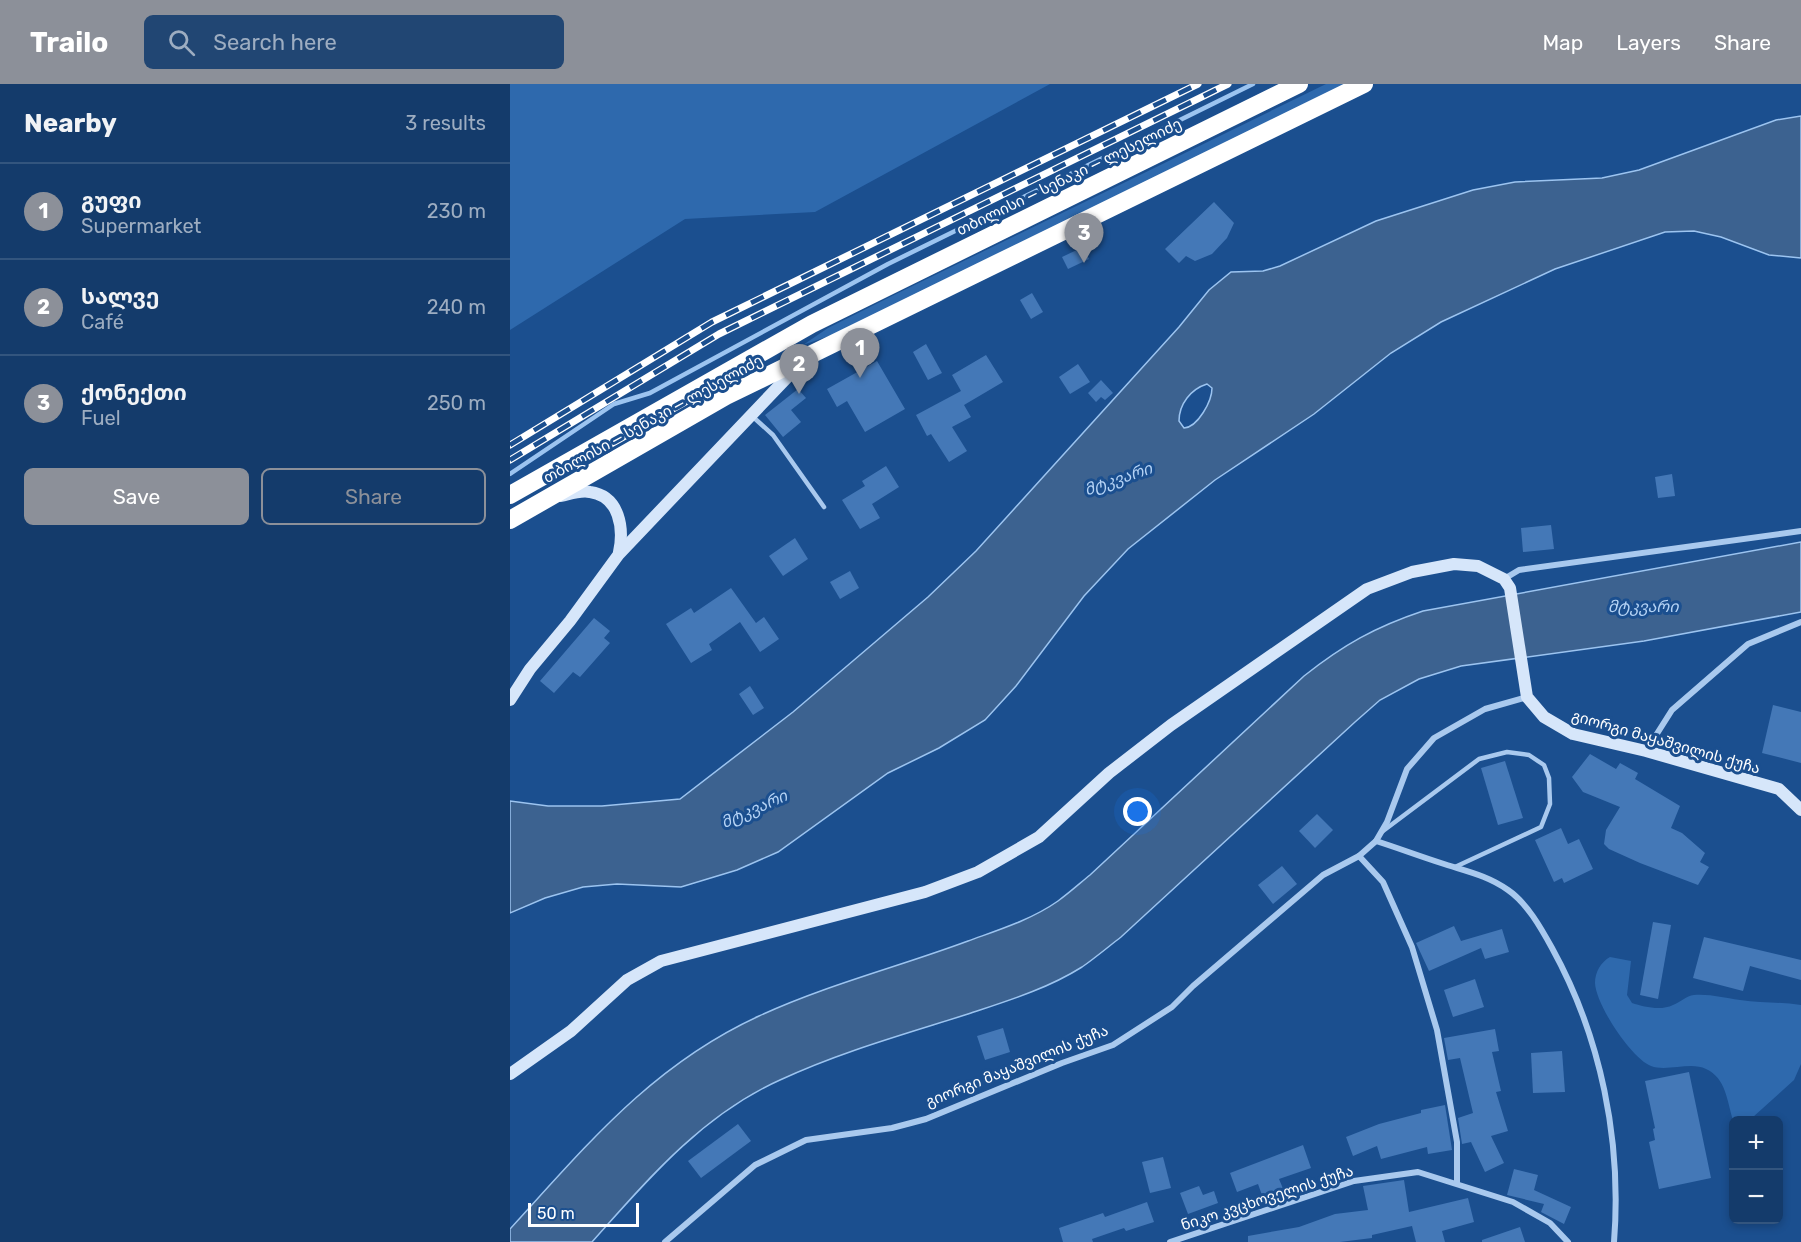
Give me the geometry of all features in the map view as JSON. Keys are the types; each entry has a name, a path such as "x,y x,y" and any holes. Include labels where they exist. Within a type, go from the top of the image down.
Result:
{"highway":[{"name":"თბილისი — სენაკი — ლესელიძე","path":"510,495 812,324 1299,84"},
{"name":"თბილისი — სენაკი — ლესელიძე","path":"510,520 726,396 1365,84"}],"street":[{"path":"510,700 530,669 570,621 619,554 750,414 815,351"},
{"path":"546,500 591,492 611,504 620,522 623,535 619,554"},
{"path":"1507,583 1519,570 1801,531"},
{"path":"510,1074 571,1030 627,980 661,961 925,892 978,872 1039,837 1109,773 1171,725 1367,589 1412,572 1454,564 1478,566 1507,583 1527,697"},
{"path":"1646,751 1672,710 1748,644 1801,622"},
{"name":"გიორგი მაყაშვილის ქუჩა","path":"665,1242 755,1165 806,1140 892,1128 926,1119 1062,1063 1113,1045 1172,1007 1323,875 1359,856 1376,841 1382,832 1407,768 1434,738 1485,709 1527,697 1544,717 1573,734 1646,751 1779,789 1801,810"},
{"path":"1376,841 1484,875 1511,892 1540,926 1581,1006 1606,1101 1615,1158 1617,1205 1614,1242"},
{"path":"1359,856 1383,882 1412,947 1437,1030 1457,1142 1457,1182"},
{"name":"ნიკო კვცხოველის ქუჩა","path":"1170,1242 1354,1181 1418,1172 1457,1182 1513,1202 1550,1223 1568,1242"}],"lane":[{"path":"750,414 773,435 824,507"},
{"path":"1382,832 1479,759 1507,752 1529,755 1544,765 1549,778 1550,804 1541,826 1455,867"}],"shaded area":[{"path":"510,84 1050,84 815,212 685,219 510,330"},
{"path":"1326,84 1347,84 832,335 803,345 828,328 892,296"},
{"path":"1610,957 1631,961 1627,995 1632,1003 1642,1006 1663,1008 1691,996 1700,995 1801,1005 1801,1064 1794,1080 1754,1116 1732,1116 1722,1084 1713,1073 1693,1066 1657,1068 1651,1066 1634,1053 1625,1042 1601,1004 1595,979 1597,971"}],"water":[{"path":"1801,116 1801,258 1769,255 1721,237 1694,231 1665,232 1555,269 1441,322 1391,353 1314,414 1215,480 1128,549 1084,596 1016,686 985,720 939,748 888,773 778,852 737,870 681,887 617,884 583,887 545,898 510,913 510,801 548,806 602,806 680,799 793,712 928,597 976,551 1179,327 1209,290 1231,272 1263,271 1280,266 1376,221 1473,190 1515,182 1602,178 1639,170 1776,120","holes":["1207,384 1212,388 1210,400 1199,418 1189,427 1184,428 1179,421 1181,409 1187,398 1201,386"]},
{"name":"მტკვარი","path":"1801,542 1801,612 1644,641 1461,666 1419,679 1380,700 1121,937 1082,967 1026,994 849,1052 752,1094 725,1111 677,1151 592,1242 510,1242 510,1229 566,1167 623,1109 686,1058 721,1036 784,1005 1003,929 1048,908 1090,875 1304,676 1360,638 1423,611"}],"building":[{"path":"1214,202 1234,223 1227,238 1212,254 1195,261 1186,256 1179,263 1165,249"},
{"path":"1083,247 1089,259 1068,269 1062,257"},
{"path":"1032,293 1043,312 1031,319 1020,300"},
{"path":"926,344 942,373 928,380 913,352"},
{"path":"986,355 1003,382 964,405 971,417 952,427 967,451 949,462 931,434 927,436 916,415 961,391 952,375"},
{"path":"877,361 905,409 865,432 847,401 837,407 827,389"},
{"path":"1078,364 1090,382 1070,394 1059,377"},
{"path":"1101,380 1113,393 1105,400 1101,397 1096,402 1088,393"},
{"path":"798,389 806,398 791,410 801,422 783,437 765,415"},
{"path":"886,466 899,487 872,504 880,518 860,529 842,500 865,486 862,481"},
{"path":"1672,474 1675,496 1658,498 1655,477"},
{"path":"1551,525 1554,549 1523,552 1521,528"},
{"path":"795,538 808,559 783,576 769,556"},
{"path":"850,571 859,588 840,599 830,582"},
{"path":"731,588 756,623 764,617 779,639 760,652 740,622 709,644 712,650 691,663 666,624 691,608 694,613"},
{"path":"594,618 610,631 604,638 610,643 580,677 573,672 554,693 540,681"},
{"path":"750,686 764,708 753,715 739,694"},
{"path":"1773,705 1801,712 1801,763 1762,753"},
{"path":"1590,754 1616,769 1620,763 1638,773 1635,779 1680,806 1671,828 1682,833 1705,853 1700,862 1709,867 1698,885 1640,863 1609,849 1604,844 1606,830 1620,807 1583,792 1572,777"},
{"path":"1505,761 1523,818 1498,825 1481,768"},
{"path":"1317,814 1333,830 1315,848 1299,831"},
{"path":"1561,828 1568,844 1579,839 1593,869 1564,883 1562,878 1554,882 1535,840"},
{"path":"1282,866 1297,884 1273,904 1258,885"},
{"path":"1653,922 1671,925 1658,999 1640,995"},
{"path":"1454,926 1461,941 1502,929 1509,952 1485,959 1481,948 1429,971 1416,943"},
{"path":"1704,937 1801,960 1801,980 1750,966 1743,991 1693,978"},
{"path":"1475,979 1484,1007 1453,1017 1444,990"},
{"path":"1003,1028 1010,1052 985,1060 977,1036"},
{"path":"1495,1029 1499,1051 1492,1052 1501,1091 1496,1092 1508,1131 1491,1136 1504,1163 1485,1172 1471,1142 1462,1144 1458,1118 1473,1113 1460,1058 1448,1060 1444,1038"},
{"path":"1562,1051 1565,1092 1533,1093 1531,1053"},
{"path":"1689,1072 1711,1178 1659,1189 1649,1142 1655,1140 1653,1129 1655,1128 1645,1081"},
{"path":"1445,1105 1452,1150 1428,1154 1427,1147 1381,1159 1377,1146 1353,1156 1346,1137 1379,1124 1421,1113 1421,1110"},
{"path":"738,1124 751,1141 701,1178 688,1161"},
{"path":"1303,1145 1311,1168 1279,1179 1284,1191 1263,1198 1258,1184 1237,1192 1230,1173"},
{"path":"1163,1157 1171,1188 1150,1193 1142,1162"},
{"path":"1514,1169 1538,1175 1534,1190 1571,1207 1564,1224 1541,1212 1544,1204 1507,1195"},
{"path":"1404,1180 1409,1212 1468,1198 1474,1222 1442,1231 1445,1242 1416,1242 1412,1226 1372,1235 1372,1238 1340,1242 1248,1242 1248,1236 1299,1227 1335,1214 1368,1210 1363,1186"},
{"path":"1199,1186 1203,1195 1214,1191 1218,1203 1188,1214 1180,1193"},
{"path":"1147,1202 1154,1222 1126,1231 1124,1228 1092,1239 1093,1242 1063,1242 1059,1228 1103,1213 1105,1217"},
{"path":"1520,1227 1525,1242 1482,1242 1482,1240"}],"waterway":[{"path":"510,474 614,404 650,393 888,264 1253,84"}],"railway":[{"path":"510,445 712,322 1198,84"},
{"path":"510,460 719,334 1228,84"}],"place":[{"name":"ქონექთი","path":"1084,263"},
{"name":"გუფი","path":"860,378"},
{"name":"სალვე","path":"799,394"}]}
